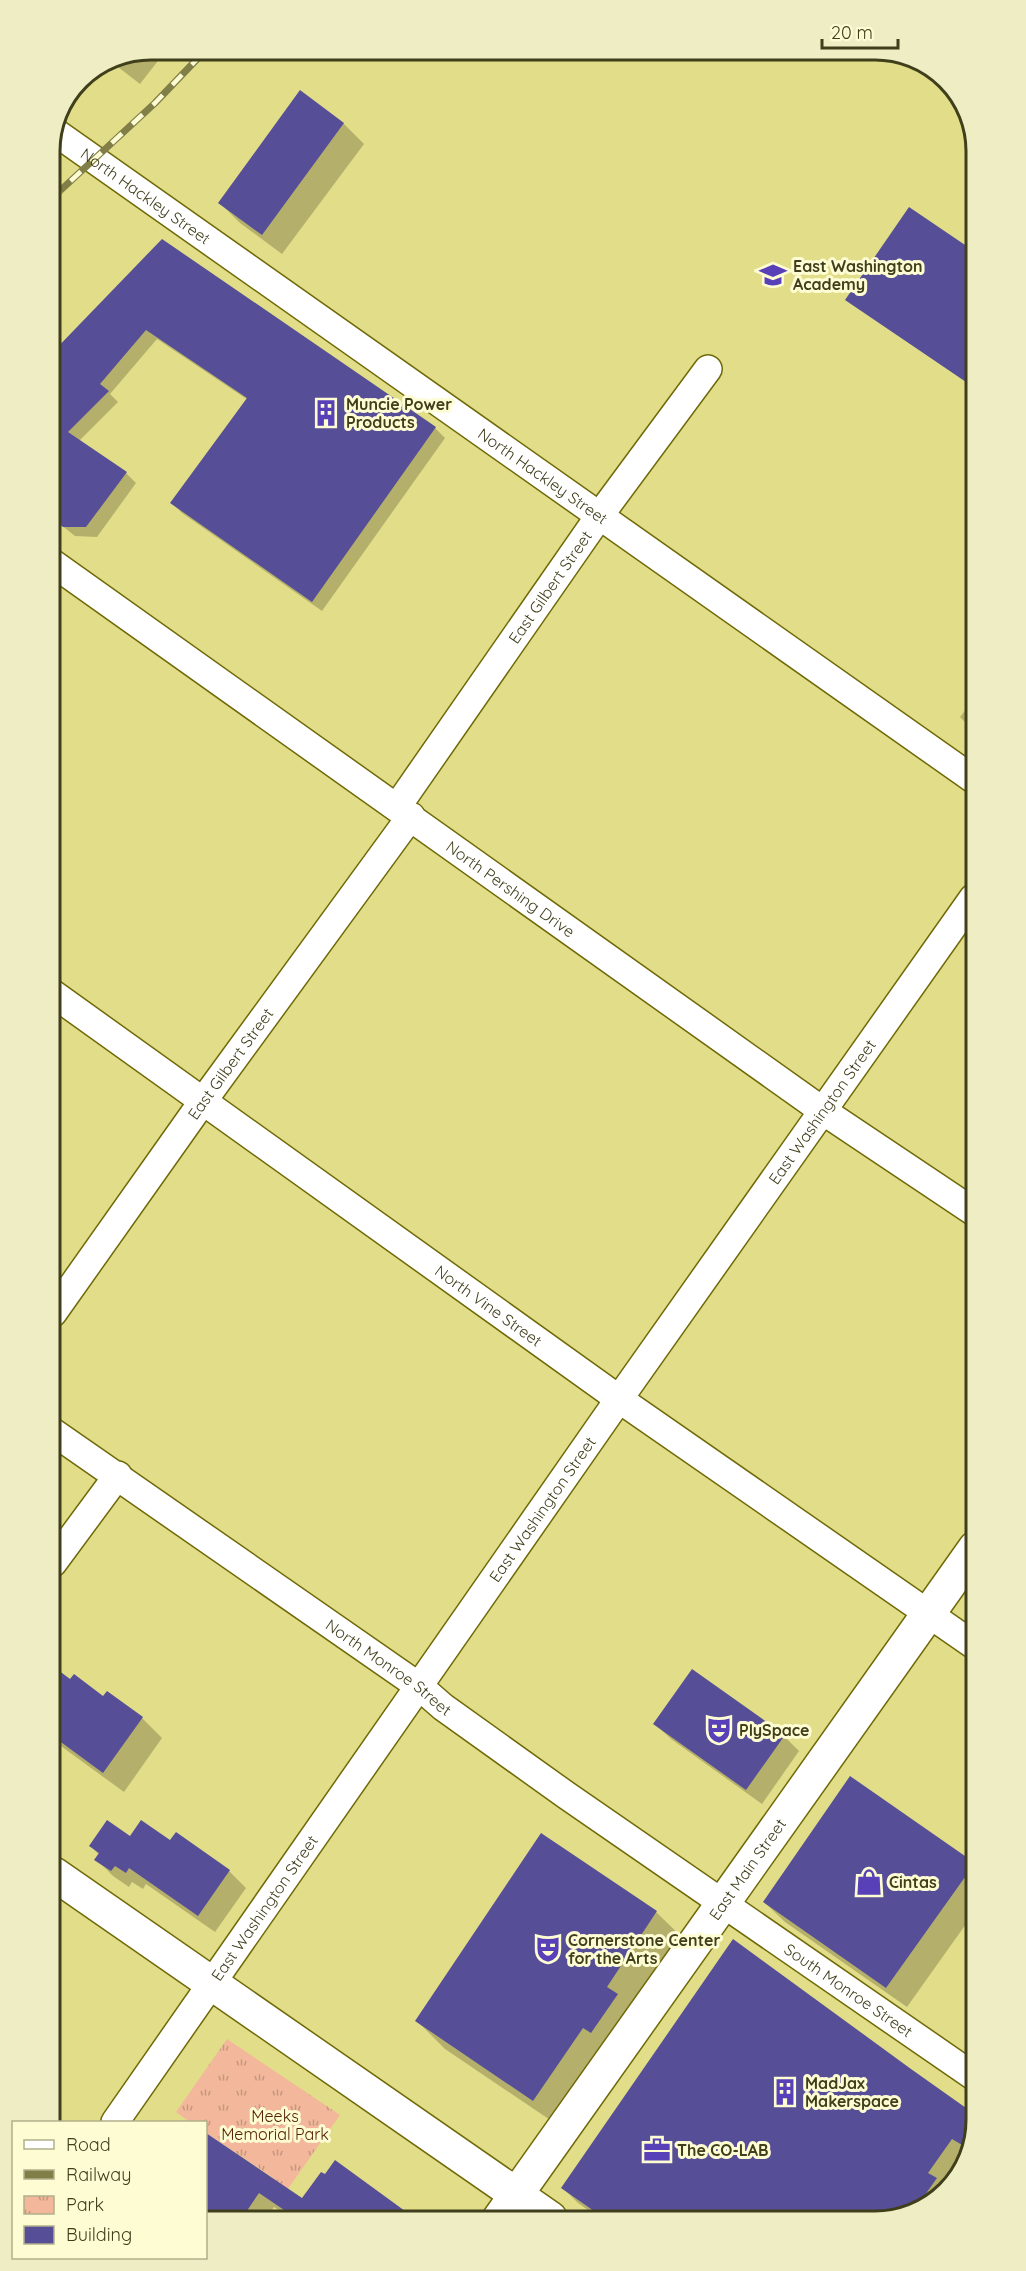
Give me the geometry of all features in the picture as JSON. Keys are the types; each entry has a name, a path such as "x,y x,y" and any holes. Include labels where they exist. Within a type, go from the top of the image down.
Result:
{"main road":[{"name":"East Main Street","path":"508,2207 966,1561"},
{"path":"60,1878 213,1984 508,2207 523,2211"}],"street":[{"name":"North Hackley Street","path":"62,136 966,774"},
{"name":"East Gilbert Street","path":"60,1303 404,811 600,515 708,369"},
{"name":"North Pershing Drive","path":"60,568 823,1111 966,1207"},
{"name":"East Washington Street","path":"116,2121 966,908"},
{"name":"North Vine Street","path":"60,999 619,1400 966,1640"},
{"name":"North Monroe Street","path":"60,1437 420,1687 443,1707 566,1795 722,1903"},
{"path":"60,1554 118,1475"},
{"name":"South Monroe Street","path":"722,1903 966,2071"}],"green space":[{"name":"Meeks Memorial Park","path":"227,2039 340,2115 285,2193 272,2177 207,2134 207,2121 189,2121 176,2112"}],"building":[{"path":"300,90 344,123 262,235 218,203"},
{"name":"East Washington Academy","path":"909,207 966,246 966,382 845,300"},
{"name":"Muncie Power Products","path":"162,239 436,427 312,602 170,503 247,398 146,330 100,384 109,391 68,432 127,472 86,527 63,527 60,524 60,345"},
{"name":"PlySpace","path":"692,1669 785,1735 746,1790 653,1724"},
{"path":"60,1672 70,1679 74,1674 103,1696 107,1691 143,1717 103,1773 60,1741"},
{"name":"Cintas","path":"850,1776 966,1857 966,1876 886,1988 763,1902"},
{"path":"107,1820 130,1836 141,1820 170,1840 176,1832 230,1870 198,1916 129,1868 126,1873 115,1866 111,1871 94,1860 99,1853 89,1846"},
{"name":"Cornerstone Center for the Arts","path":"541,1833 657,1911 607,1987 618,1994 591,2033 583,2028 533,2101 415,2021"},
{"name":"MadJax Makerspace","path":"733,1939 966,2108 963,2144 952,2139 928,2173 937,2178 923,2197 893,2209 875,2211 594,2211 561,2188"},
{"path":"207,2134 302,2198 321,2172 325,2174 335,2160 405,2211 286,2211 259,2193 247,2211 207,2211"}],"railway":[{"path":"60,191 155,103 196,60"}],"place":[{"name":"East Washington Academy","path":"773,275"},
{"name":"Muncie Power Products","path":"326,413"},
{"name":"PlySpace","path":"719,1730"},
{"name":"Cintas","path":"869,1882"},
{"name":"Cornerstone Center for the Arts","path":"548,1949"},
{"name":"MadJax Makerspace","path":"785,2092"},
{"name":"The CO-LAB","path":"657,2150"}]}
